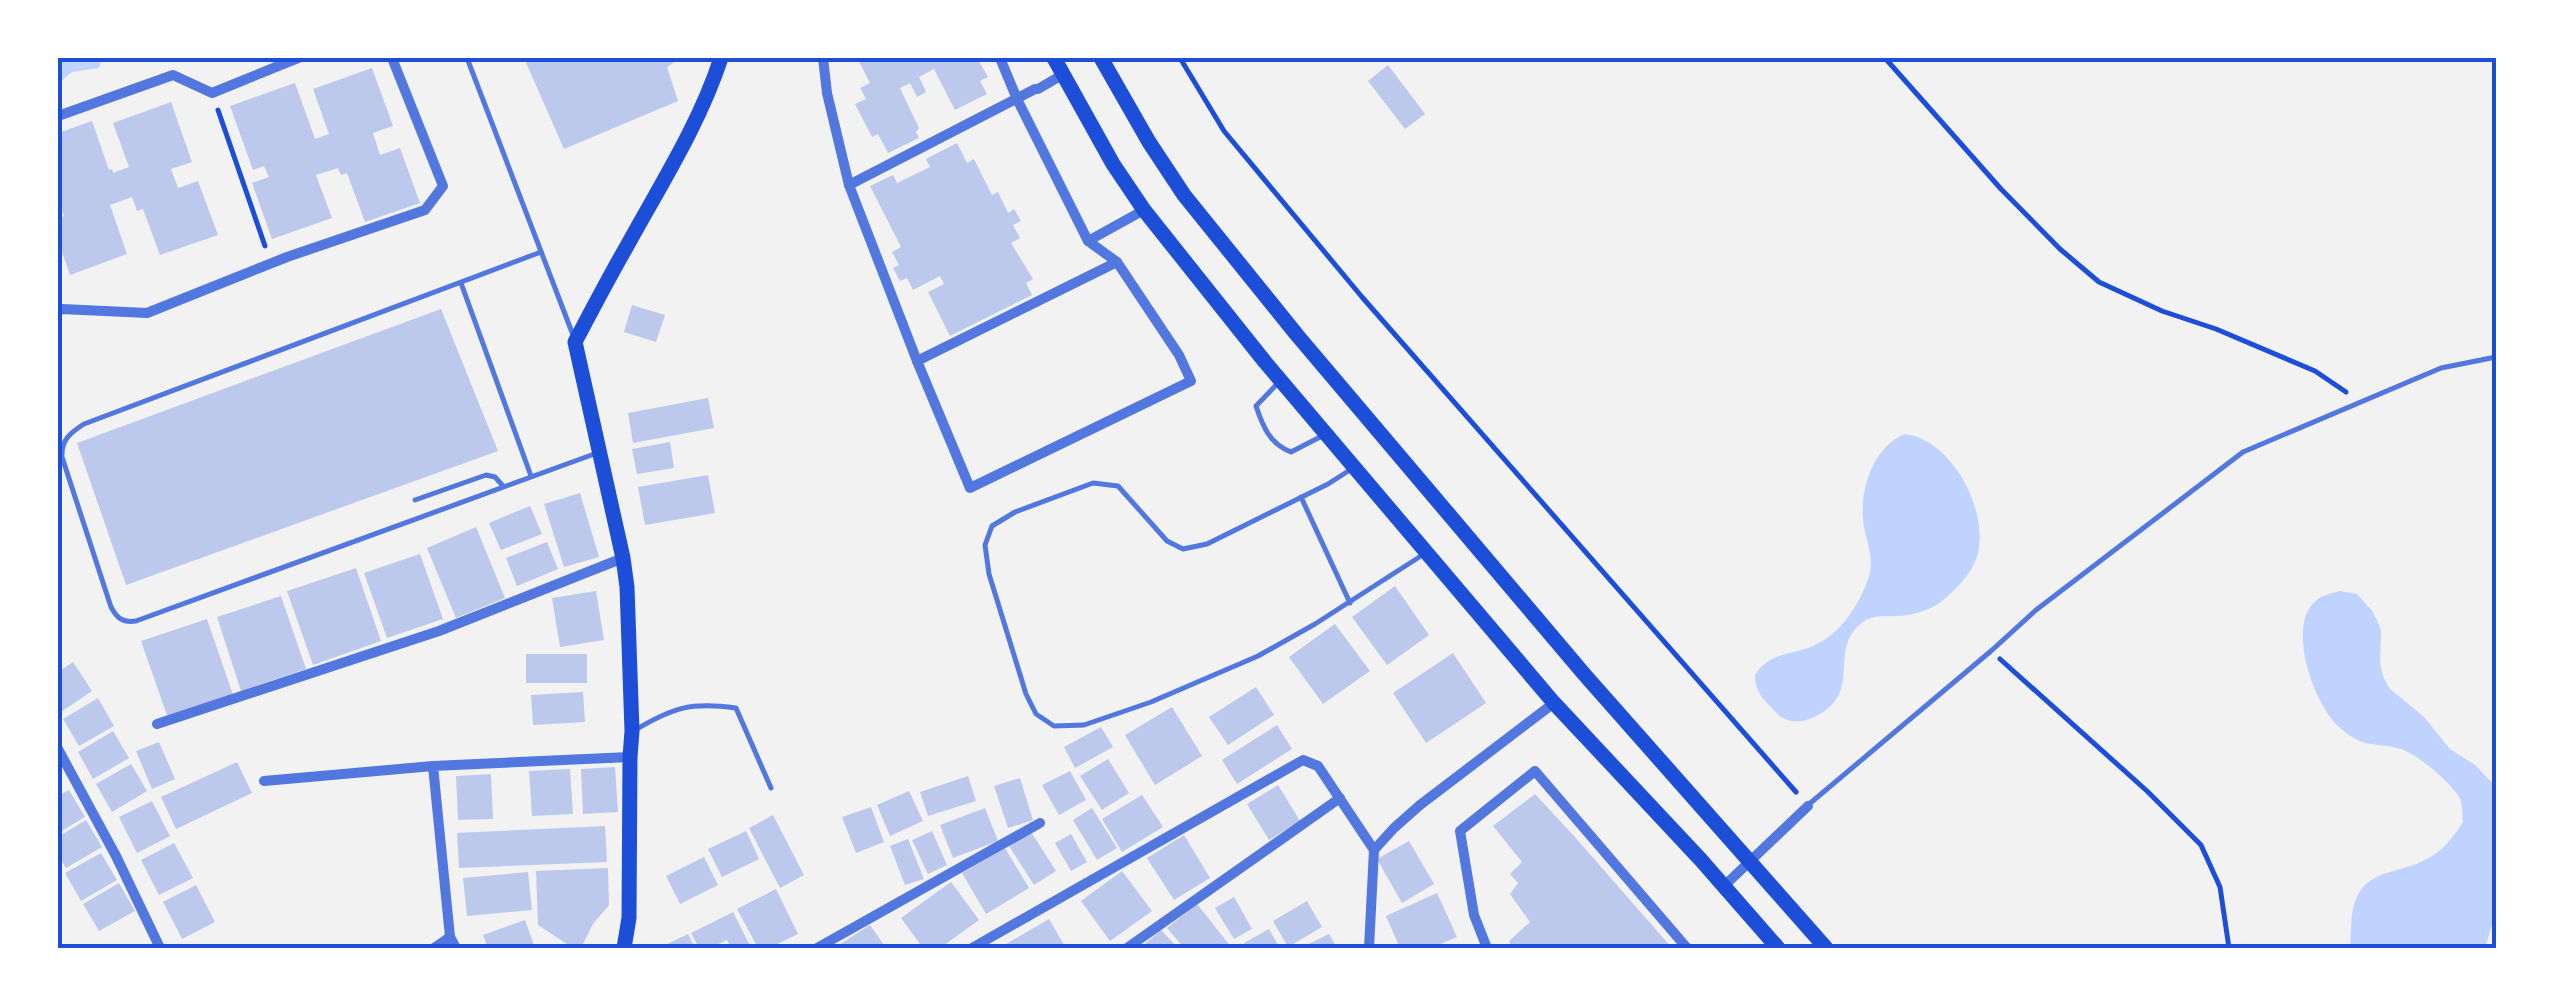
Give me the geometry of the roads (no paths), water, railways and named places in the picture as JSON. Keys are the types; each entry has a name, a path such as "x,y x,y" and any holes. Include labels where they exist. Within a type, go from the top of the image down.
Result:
{"main road":[{"path":"624,948 632,731 627,586 575,342 673,168 721,58"},
{"path":"1054,58 1113,164 1144,210 1281,380 1554,702 1778,948"},
{"path":"1101,58 1149,142 1195,210 1559,644 1826,948"}],"street":[{"path":"58,116 173,74 212,92 298,58"},
{"path":"58,311 147,313 425,210 443,186 392,58"},
{"path":"823,58 827,93 849,186 970,488 1191,382 1179,356 1117,262 1088,241 1000,58"},
{"path":"849,186 1062,75"},
{"path":"1088,241 1144,210"},
{"path":"917,361 1117,262"},
{"path":"157,724 439,631 623,558"},
{"path":"1374,850 1420,806 1554,702"},
{"path":"58,749 160,948"},
{"path":"264,781 433,766 630,757"},
{"path":"972,948 1302,760 1318,766 1374,850 1369,948"},
{"path":"433,766 450,937 456,948"},
{"path":"1487,948 1474,915 1460,832 1535,771 1687,948"},
{"path":"1127,948 1340,798"},
{"path":"1724,886 1808,806"},
{"path":"816,948 1040,822"},
{"path":"434,948 450,937"},
{"path":"988,938 996,948"}],"lane":[{"path":"467,58 575,342"},
{"path":"541,252 84,424 69,434 62,446 62,457 111,607 126,622 599,452"},
{"path":"461,283 530,476"},
{"path":"1808,806 2036,610 2242,452 2440,368 2496,357"},
{"path":"1281,380 1256,406 1263,427 1278,447 1291,452 1326,434"},
{"path":"1354,467 1207,544 1183,550 1167,540 1118,486 1093,483 1016,512 992,526 985,545 989,574 1026,694 1036,714 1054,726 1084,725 1151,702 1258,656 1427,552"},
{"path":"416,500 486,475 496,477 503,486"},
{"path":"1301,497 1350,602"},
{"path":"632,731 686,706 736,708 771,788"}],"water":[{"path":"58,58 102,58 99,68 72,72 58,84"},
{"path":"1905,434 1938,449 1963,479 1977,517 1980,536 1976,560 1958,586 1932,607 1922,612 1872,618 1857,627 1847,643 1840,692 1831,706 1808,720 1783,718 1762,697 1755,675 1772,659 1827,638 1855,606 1871,568 1863,519 1867,482 1877,458"},
{"path":"2340,591 2357,594 2377,620 2381,631 2380,663 2389,688 2424,717 2450,749 2475,765 2496,787 2496,911 2485,948 2350,948 2353,908 2363,887 2379,876 2431,856 2447,844 2463,822 2460,799 2434,770 2401,749 2355,739 2338,726 2320,700 2306,663 2303,626 2308,610 2318,599"}]}
